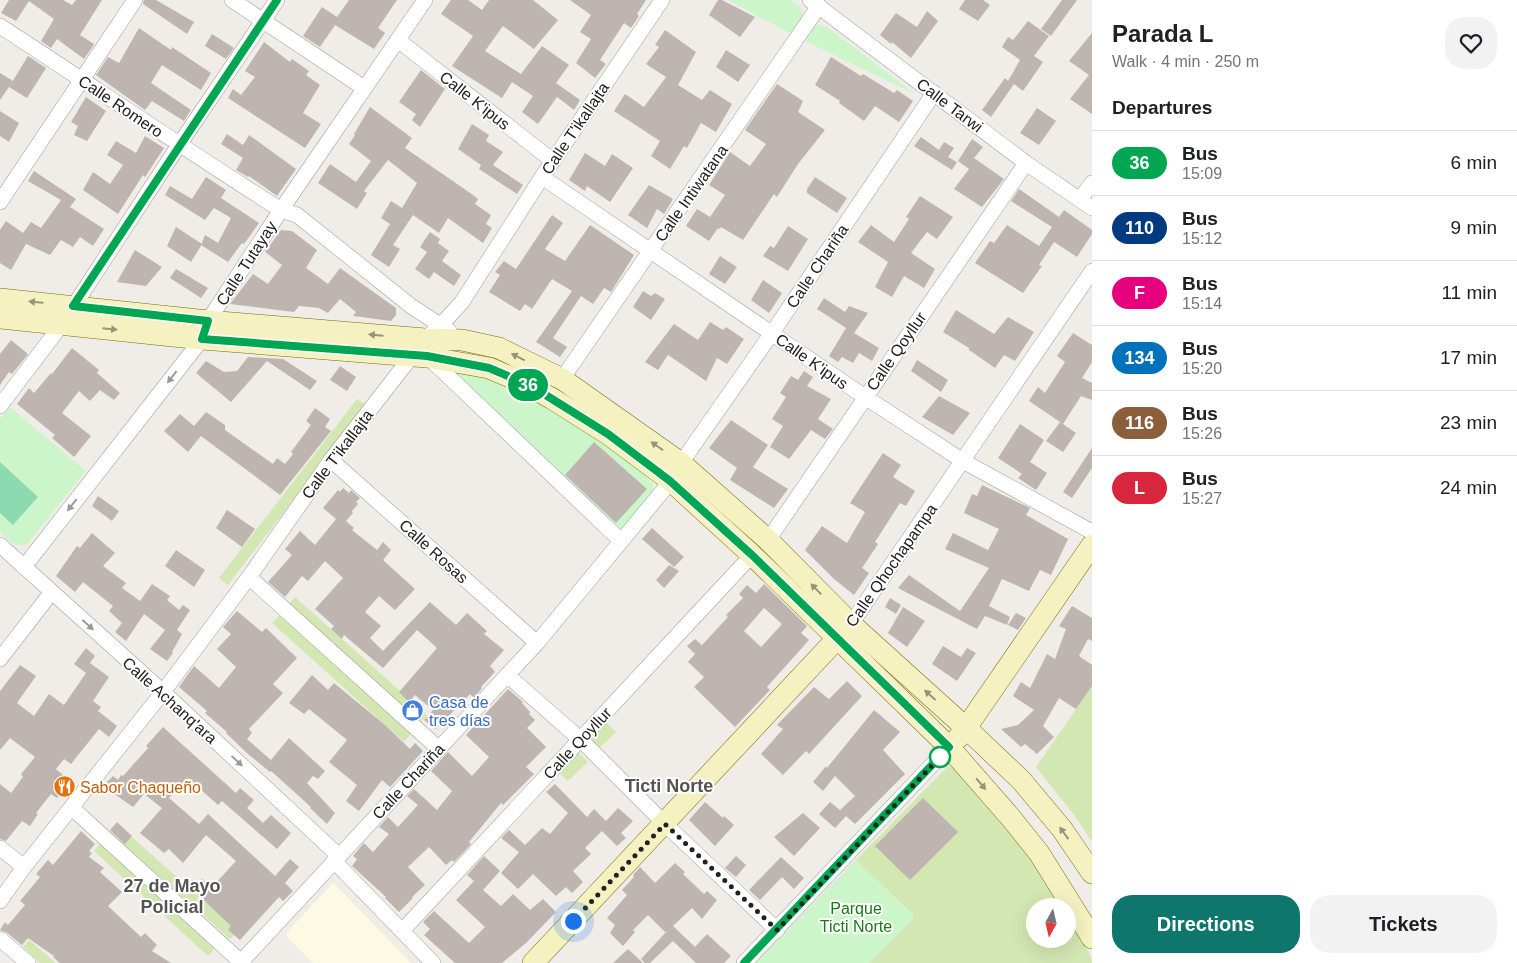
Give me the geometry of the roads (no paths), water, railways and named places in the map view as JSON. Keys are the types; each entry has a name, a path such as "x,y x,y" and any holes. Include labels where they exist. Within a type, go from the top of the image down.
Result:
{"main road":[{"path":"0,299 73,306 205,330"},
{"path":"0,318 62,324 205,330 426,344 462,340 499,348 562,379 681,463 768,540 844,632 1011,818 1039,853 1092,938"},
{"path":"426,344 520,381 551,398 608,434 670,481 752,555 844,632 966,728 1021,780 1062,829 1092,873"},
{"path":"949,747 966,728 1092,546"},
{"name":"Calle Qhochapampa","path":"533,963 844,632"}],"street":[{"path":"0,202 135,0"},
{"path":"232,0 364,88"},
{"path":"0,406 62,324 277,0"},
{"name":"Calle Tutayay","path":"24,567 205,330 281,210 425,0"},
{"name":"Calle T'ikallajta","path":"0,901 24,867 163,692 249,576 331,460 462,302 552,161 662,0"},
{"name":"Calle Tarwi","path":"815,3 1026,163 1092,208"},
{"name":"Calle Intiwatana","path":"562,379 650,251 815,3"},
{"name":"Calle Romero","path":"0,26 281,210 297,215 411,306 426,344 620,540"},
{"name":"Calle K'ipus","path":"398,40 552,161"},
{"name":"Calle Chariña","path":"681,463 772,333 934,93"},
{"name":"Calle Qoyllur","path":"768,540 1026,163"},
{"name":"Calle K'ipus","path":"542,177 772,333 864,398 963,461 1092,532"},
{"path":"1080,199 1092,183"},
{"name":"Calle Qhochapampa","path":"844,632 963,461 1092,270"},
{"name":"Calle Rosas","path":"331,460 537,642"},
{"name":"Calle Chariña","path":"240,962 537,642 670,481"},
{"name":"Calle Achanq'ara","path":"0,546 163,692 336,859 433,963"},
{"name":"Calle Qoyllur","path":"402,931 752,555"},
{"path":"249,576 438,748"},
{"path":"0,659 51,593"},
{"path":"507,675 580,740 777,930"},
{"path":"744,963 949,747"},
{"path":"72,808 240,962"},
{"path":"0,848 24,867"},
{"path":"0,938 28,963"}],"place":[{"name":"Casa de tres días","path":"413,711"},
{"name":"Sabor Chaqueño","path":"64,787"}],"district":[{"name":"Ticti Norte","path":"669,786"},
{"name":"27 de Mayo Policial","path":"172,896"}],"park label":[{"name":"Parque Ticti Norte","path":"856,917"}]}
